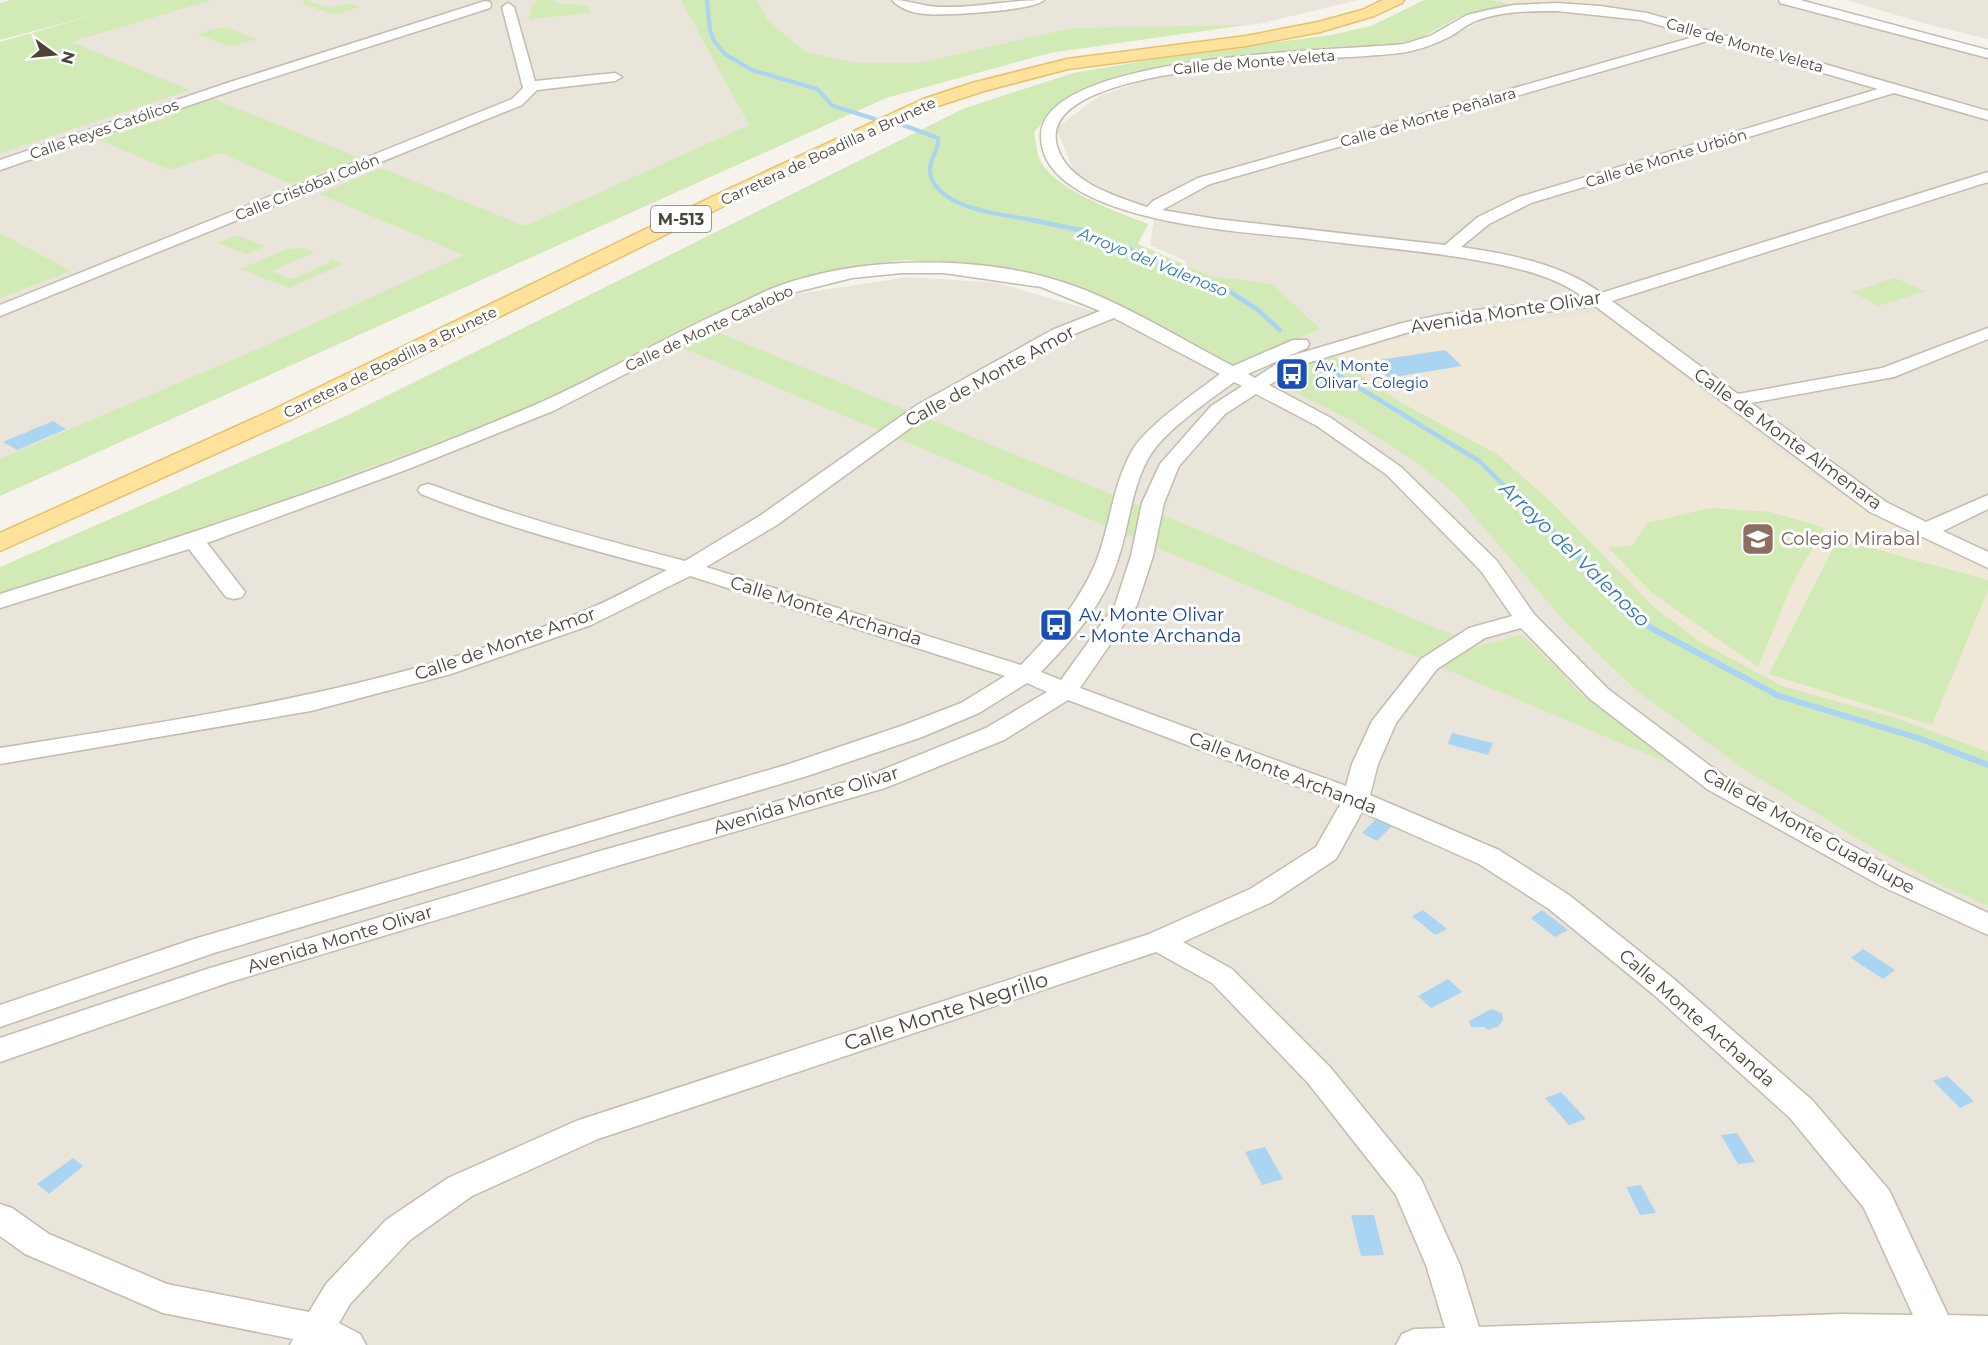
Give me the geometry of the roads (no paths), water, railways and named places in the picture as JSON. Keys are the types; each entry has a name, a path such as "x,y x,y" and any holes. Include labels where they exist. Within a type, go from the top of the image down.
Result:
{"main road":[{"name":"Carretera de Boadilla a Brunete","path":"0,543 154,475 277,417 729,196 929,103 978,87 1067,64 1246,41 1320,27 1368,13 1396,0"}],"street":[{"path":"898,0 903,5 938,12 975,10 1038,0"},
{"path":"1785,0 1988,54"},
{"path":"1809,0 1988,46"},
{"path":"484,2 515,4 530,86 615,77"},
{"name":"Calle Reyes Católicos","path":"0,165 200,91 484,2"},
{"name":"Calle de Monte Veleta","path":"1591,295 1537,268 1500,259 1449,250 1234,226 1152,211 1109,199 1065,174 1052,158 1047,137 1048,127 1060,110 1083,96 1147,74 1239,61 1405,48 1432,40 1470,19 1510,9 1558,7 1642,16 1988,116"},
{"name":"Calle de Monte Peñalara","path":"1152,211 1166,200 1204,181 1711,36"},
{"name":"Calle Cristóbal Colón","path":"0,311 517,102 530,89 530,86"},
{"name":"Calle de Monte Urbión","path":"1449,250 1465,232 1496,211 1515,204 1896,88"},
{"name":"Avenida Monte Olivar","path":"0,1050 220,975 610,858 876,782 995,734 1066,691 1126,605 1142,556 1153,503 1170,464 1218,410 1294,361 1402,328 1591,295 1850,214 1988,164"},
{"name":"Avenida Monte Olivar","path":"0,1016 204,946 809,767 913,731 970,708 1025,674 1061,638 1087,601 1107,561 1127,482 1143,450 1180,413 1234,374 1293,346 1383,318 1469,304 1591,295 1615,281 1828,214 1871,214 1988,177"},
{"name":"Calle de Monte Catalobo","path":"0,601 194,540 404,464 546,407 713,322 786,289 852,273 902,268 944,268 1045,282 1114,311 1234,374"},
{"name":"Calle de Monte Almenara","path":"1591,295 1878,507 1988,561"},
{"name":"Calle de Monte Amor","path":"0,756 311,703 443,669 583,620 688,568 769,520 924,410 1059,334 1114,311"},
{"path":"1736,400 1887,373 1988,333"},
{"name":"Calle de Monte Guadalupe","path":"1234,374 1324,422 1394,471 1489,566 1526,619 1599,694 1716,783 1891,879 1988,925"},
{"name":"Calle Monte Archanda","path":"428,490 490,513 597,545 688,568 1025,674 1356,799 1489,857 1559,902 1664,987 1801,1109 1877,1200 1941,1338"},
{"path":"1925,531 1988,501"},
{"path":"194,540 234,592"},
{"name":"Calle Monte Negrillo","path":"313,1337 338,1294 398,1230 460,1187 587,1130 1159,941 1260,896 1326,853 1356,799 1365,764 1384,721 1429,664 1477,633 1526,619"},
{"path":"1159,941 1222,976 1319,1075 1408,1188 1443,1265 1467,1344"},
{"path":"0,1218 37,1244 163,1298 348,1345"},
{"path":"1414,1345 1841,1329 1941,1338 1988,1331"}],"water":[{"path":"1445,350 1462,366 1388,378 1372,361"},
{"path":"53,421 66,429 17,450 3,442"},
{"path":"1452,733 1493,743 1488,755 1448,744"},
{"path":"1381,814 1396,822 1377,841 1362,833"},
{"path":"1423,910 1447,929 1435,935 1412,916"},
{"path":"1542,910 1568,930 1555,937 1531,918"},
{"path":"1863,949 1895,970 1883,979 1851,958"},
{"path":"1448,979 1462,992 1431,1008 1418,996"},
{"path":"1491,1009 1502,1013 1503,1019 1499,1026 1488,1030 1484,1027 1471,1027 1469,1021"},
{"path":"1947,1076 1974,1101 1960,1108 1933,1081"},
{"path":"1561,1092 1586,1119 1569,1125 1545,1098"},
{"path":"1737,1133 1755,1162 1738,1164 1721,1135"},
{"path":"1265,1147 1283,1179 1262,1185 1245,1152"},
{"path":"73,1158 83,1166 49,1194 37,1184"},
{"path":"1641,1185 1656,1213 1640,1215 1626,1187"},
{"path":"1351,1215 1374,1215 1384,1255 1361,1256"}],"waterway":[{"name":"Arroyo del Valenoso","path":"707,0 710,30 714,41 725,54 752,70 817,89 833,106 875,119"},
{"name":"Arroyo del Valenoso","path":"900,124 938,138 930,173 936,186 946,196 976,209 1039,221"},
{"name":"Arroyo del Valenoso","path":"1031,220 1085,231 1226,289 1258,310 1280,330"},
{"name":"Arroyo del Valenoso","path":"1314,360 1479,461 1525,506"},
{"name":"Arroyo del Valenoso","path":"1524,504 1651,628 1779,696 1918,738 1988,765"}],"place":[{"name":"Av. Monte Olivar - Colegio","path":"1292,374"},
{"name":"Colegio Mirabal","path":"1758,539"},
{"name":"Av. Monte Olivar - Monte Archanda","path":"1056,625"}]}
